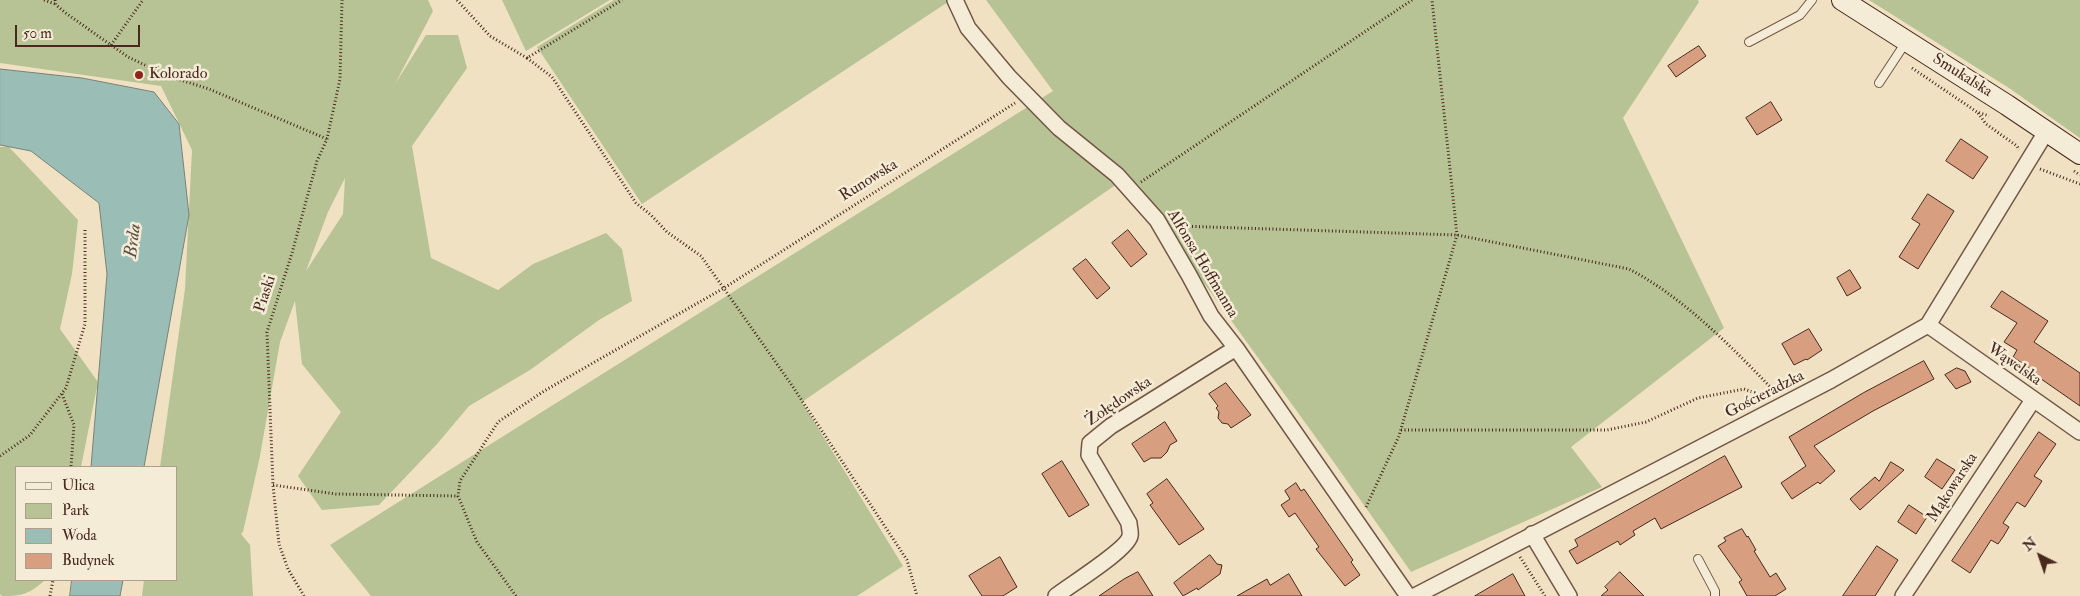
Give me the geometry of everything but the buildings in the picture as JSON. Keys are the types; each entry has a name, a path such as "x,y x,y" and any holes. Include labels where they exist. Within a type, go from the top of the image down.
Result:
{"street":[{"name":"Alfonsa Hoffmanna","path":"955,0 968,28 977,40 1059,128 1117,175 1160,226 1189,275 1210,316 1236,348 1408,596"},
{"name":"Smukalska","path":"1842,0 2080,154"},
{"name":"Gościeradzka","path":"1415,596 1831,380 1928,325 2046,132"},
{"name":"Wąwelska","path":"1928,325 2080,432"},
{"name":"Żołędowska","path":"1056,596 1114,554 1126,544 1130,536 1129,524 1089,455 1090,443 1111,426 1236,348"},
{"name":"Mąkowarska","path":"1903,596 2033,400"},
{"path":"1532,534 1570,596"}],"lane":[{"path":"1749,42 1800,14 1812,0"},
{"path":"1879,82 1906,42"},
{"path":"1698,558 1715,591 1715,596"}],"path":[{"path":"44,0 56,5 115,48 168,76 209,90 327,139"},
{"path":"55,0 56,5"},
{"path":"111,45 143,0"},
{"name":"Piaski","path":"304,596 288,569 279,544 273,485 267,332 292,252 317,161 327,139 340,79 342,0"},
{"path":"458,0 490,36 528,58 552,77 636,203 667,232 701,256 791,384 907,560 917,596"},
{"path":"528,58 622,0"},
{"path":"1130,190 1412,0"},
{"path":"1358,524 1401,430 1457,235 1432,0"},
{"path":"1910,66 1977,112"},
{"name":"Runowska","path":"458,496 460,481 498,422 544,391 724,288 1028,96"},
{"path":"1160,226 1457,235 1629,269 1649,280 1729,343 1787,403"},
{"path":"0,456 30,435 66,388 85,324 85,228"},
{"path":"1401,430 1607,430 1646,422 1698,398 1744,390 1787,403"},
{"path":"62,394 74,425 71,466"},
{"path":"273,485 336,494 458,496 477,542 516,596"},
{"path":"1513,544 1546,596"},
{"path":"50,596 53,581"}],"green space":[{"path":"0,0 428,0 433,11 395,84 426,35 458,35 467,68 412,146 431,258 498,290 533,264 606,233 622,249 632,301 599,320 530,370 469,406 437,444 379,505 322,510 298,476 341,412 302,364 295,301 280,342 260,456 241,534 250,545 253,596 142,596 144,581 178,581 178,466 160,466 185,289 192,150 161,86 0,63","holes":["345,178 343,214 306,271 328,212"]},
{"path":"502,0 610,0 526,51"},
{"path":"614,0 951,0 642,204 537,47"},
{"path":"986,0 1698,0 1699,2 1623,118 1724,328 1571,447 1602,487 1411,572 1127,177 802,402 903,566 857,596 371,596 330,545 1053,91"},
{"path":"1869,0 2080,0 2080,138 2009,88"},
{"path":"0,147 9,147 78,220 72,274 60,329 98,382 81,466 15,466 15,581 44,581 25,593 2,596 0,594"}],"water":[{"name":"Brda","path":"0,69 82,78 154,92 179,124 189,215 144,466 91,466 107,274 99,203 31,151 0,145"},
{"path":"72,581 123,581 120,596 70,596"}],"place":[{"name":"Kolorado","path":"139,75"}]}
